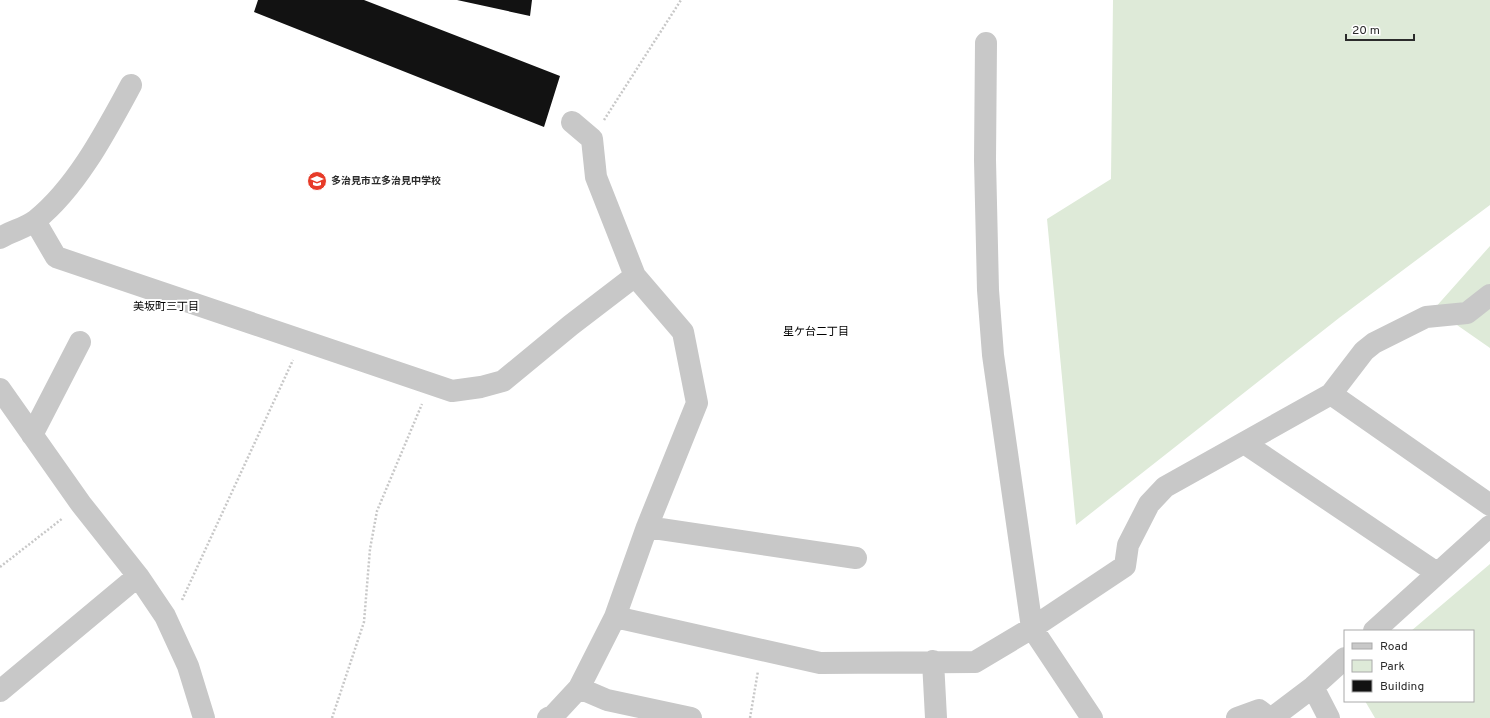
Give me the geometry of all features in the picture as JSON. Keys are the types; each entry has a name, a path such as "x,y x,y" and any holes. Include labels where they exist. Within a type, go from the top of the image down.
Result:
{"street":[{"path":"986,43 985,168 988,290 1006,453 1032,628 1092,718"},
{"path":"0,238 35,221 60,197 98,147 131,85"},
{"path":"551,717 579,688 615,616 647,527 697,403 683,332 635,276 596,177 592,139 572,122"},
{"path":"35,221 56,256 430,385 452,391 481,387 504,380 571,324 635,276"},
{"path":"615,616 820,663 933,661 975,662 1032,628 1126,566 1128,545 1149,504 1164,487 1331,394 1364,351 1374,343 1426,317 1467,314 1490,295"},
{"path":"32,434 80,342"},
{"path":"0,389 81,504 138,576 165,616 188,666 204,718"},
{"path":"1331,394 1490,505"},
{"path":"1244,443 1437,573"},
{"path":"1375,630 1490,526"},
{"path":"647,527 856,558"},
{"path":"0,691 138,576"},
{"path":"1272,718 1313,687 1344,659"},
{"path":"933,661 936,718"},
{"path":"1313,687 1329,718"},
{"path":"579,688 607,700 691,718"},
{"path":"1237,718 1259,710 1269,718"}],"path":[{"path":"592,139 681,0"},
{"path":"165,616 178,609 303,340"},
{"path":"332,718 364,622 370,548 377,511 430,385"},
{"path":"0,567 81,504"},
{"path":"750,718 762,649"}],"green space":[{"path":"1113,0 1490,0 1490,205 1339,318 1076,525 1047,219 1111,179"},
{"path":"1490,246 1490,348 1434,309"},
{"path":"1490,564 1490,718 1375,718 1366,702 1474,702 1474,630 1412,630"}],"building":[{"path":"258,0 364,0 560,76 544,127 254,12"},
{"path":"457,0 532,0 530,16"}],"place":[{"name":"多治見市立多治見中学校","path":"317,181"}],"district":[{"name":"美坂町三丁目","path":"166,307"},
{"name":"星ケ台二丁目","path":"816,332"}]}
